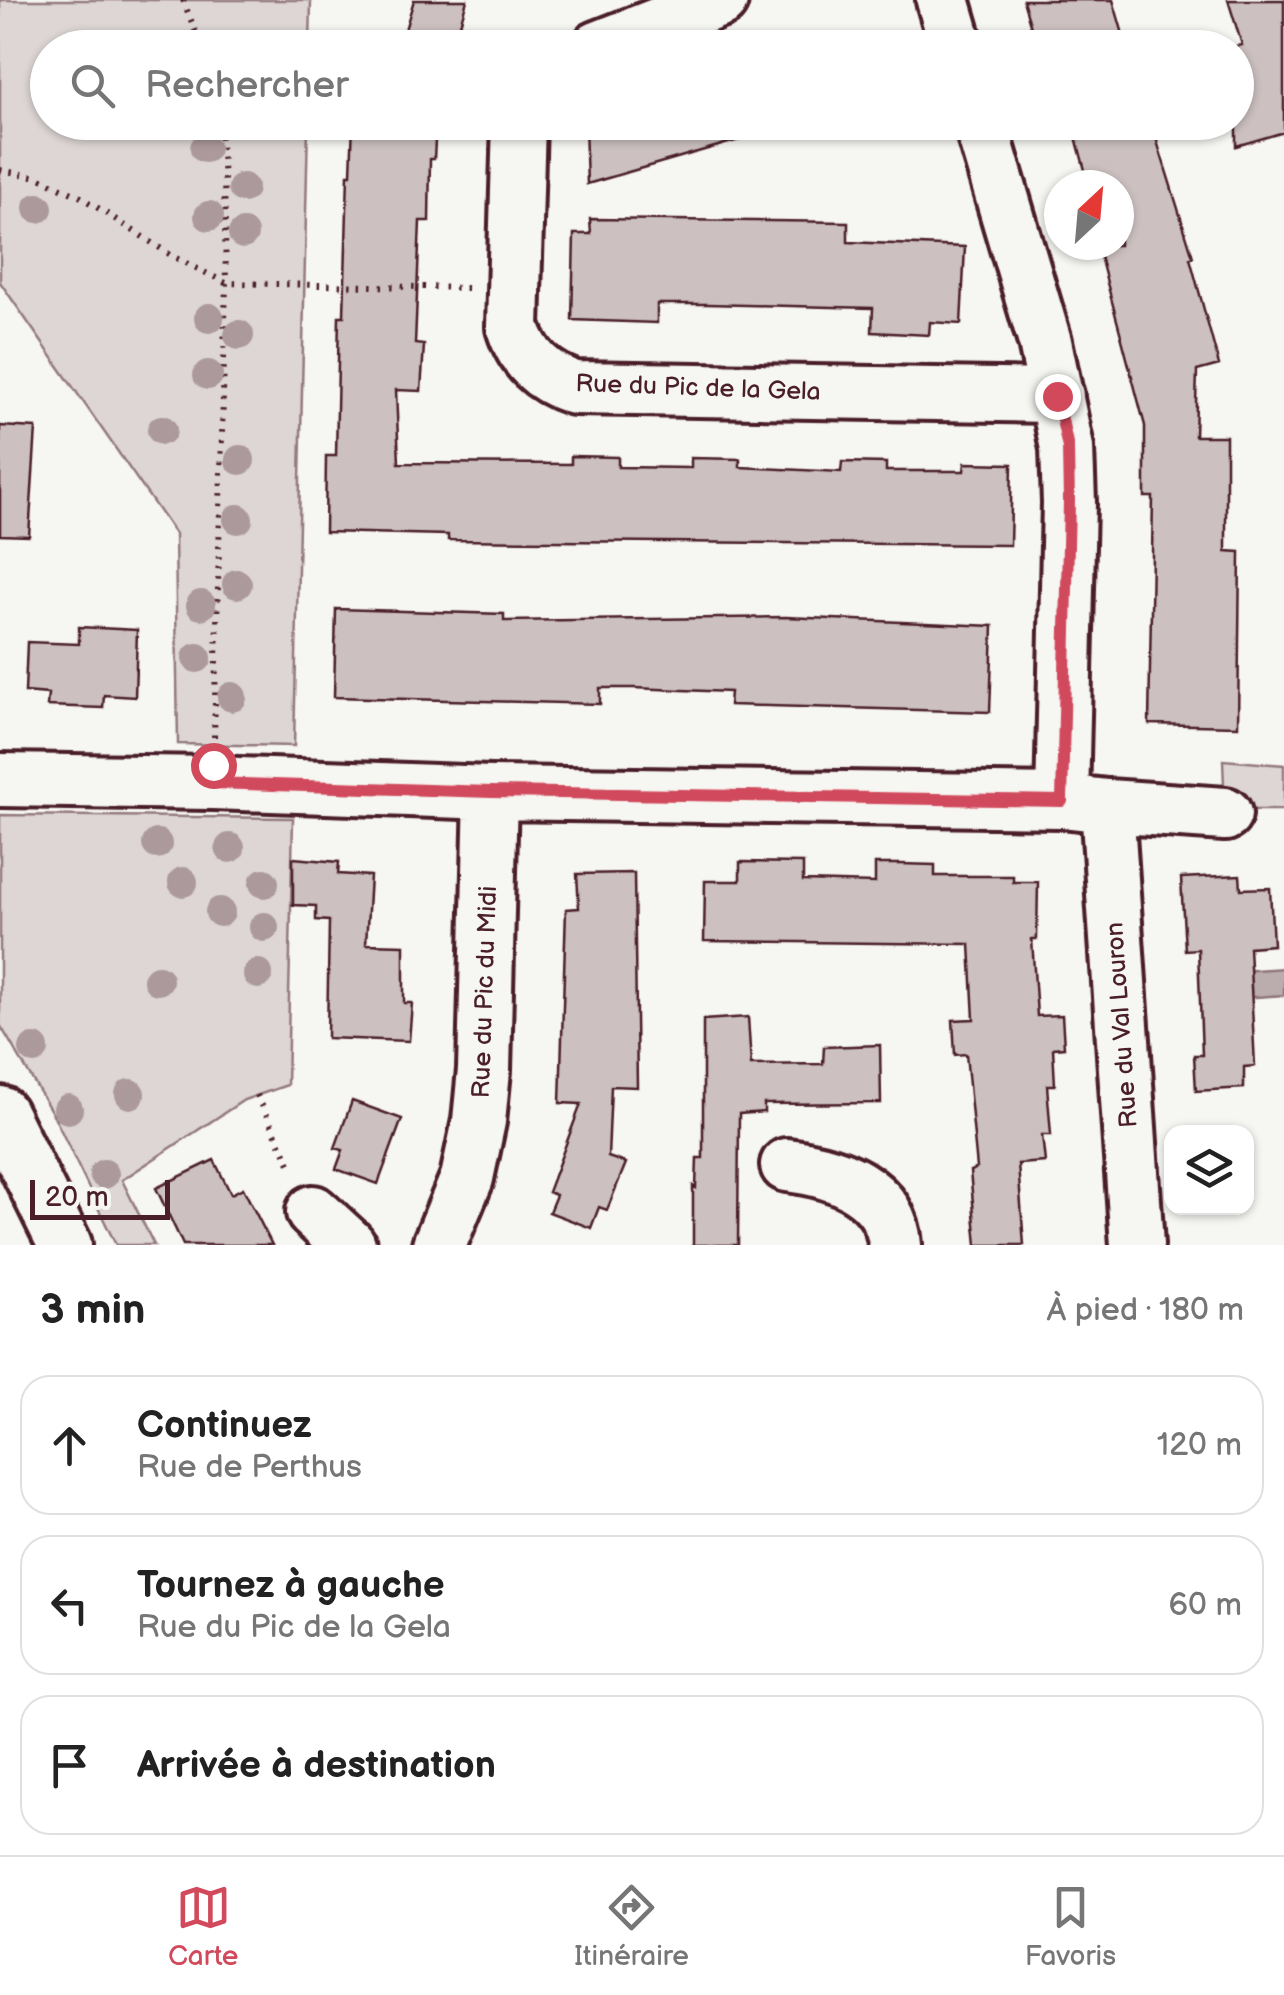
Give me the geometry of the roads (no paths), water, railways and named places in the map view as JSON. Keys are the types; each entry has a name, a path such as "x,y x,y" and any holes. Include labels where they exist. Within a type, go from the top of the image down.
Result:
{"street":[{"path":"644,30 721,0"},
{"path":"943,0 952,30"},
{"name":"Rue du Pic de la Gela","path":"518,140 513,327 521,350 543,374 574,388 1057,396"},
{"path":"985,140 1044,342 1068,448 1085,803"},
{"path":"7,784 213,783 1085,803 1224,814"},
{"name":"Rue du Pic du Midi","path":"438,1245 467,1178 479,1121 484,1070 491,792"},
{"name":"Rue du Val Louron","path":"1085,803 1137,1245"},
{"path":"0,1113 64,1245"},
{"path":"787,1165 843,1178 871,1194 890,1218 896,1245"}]}
